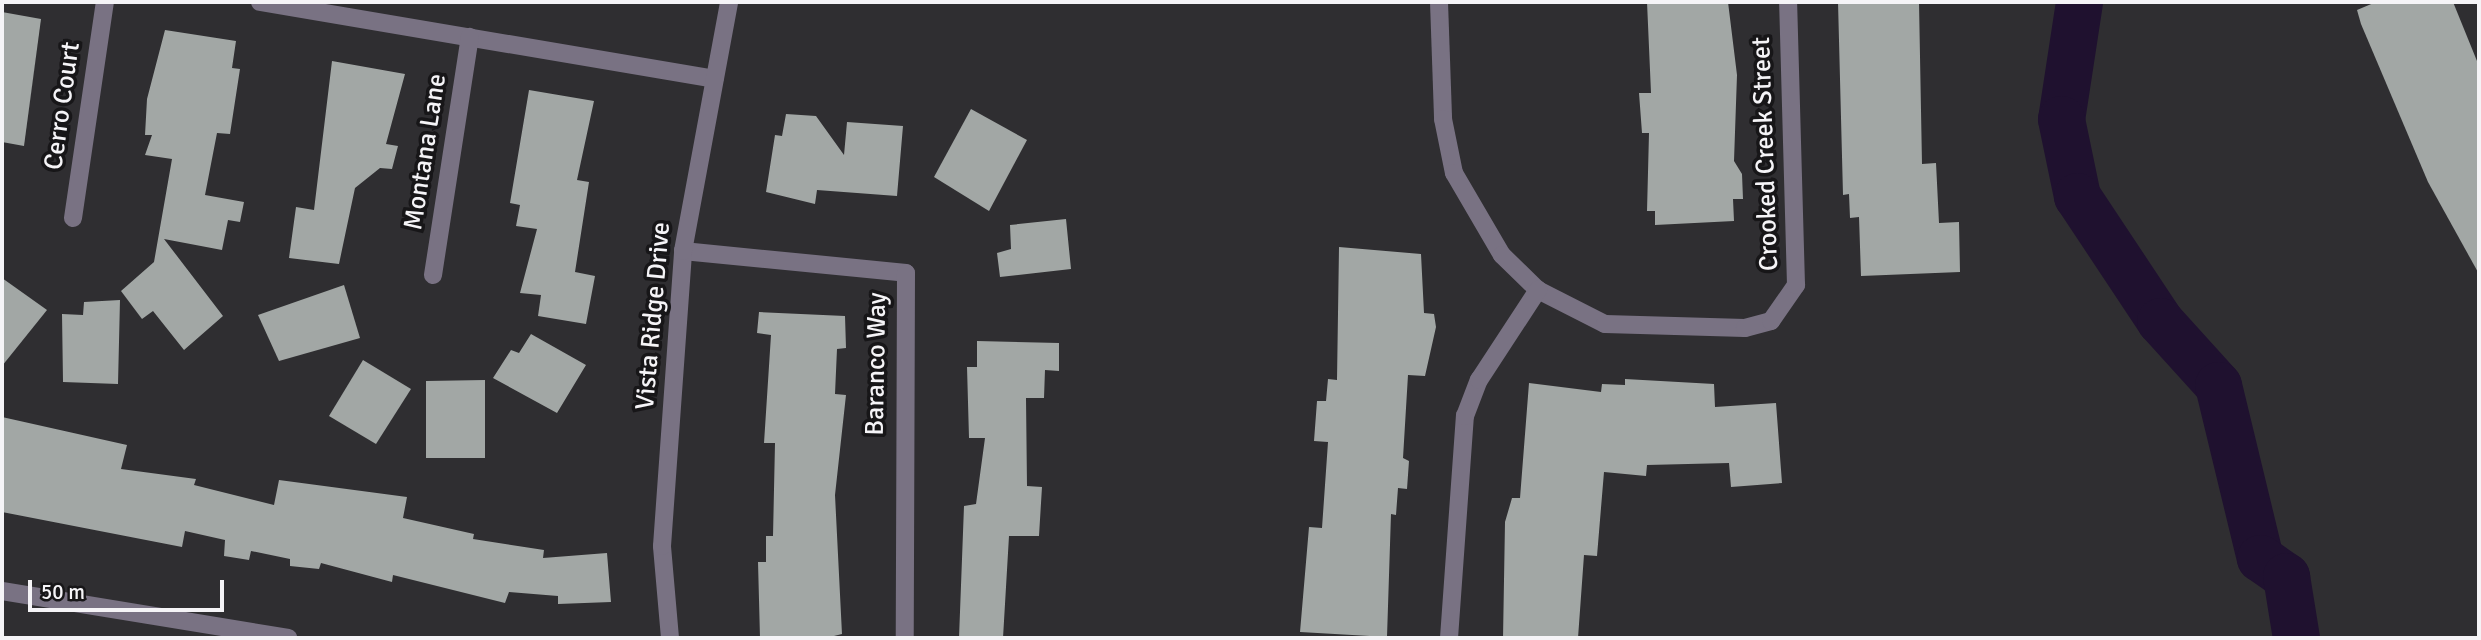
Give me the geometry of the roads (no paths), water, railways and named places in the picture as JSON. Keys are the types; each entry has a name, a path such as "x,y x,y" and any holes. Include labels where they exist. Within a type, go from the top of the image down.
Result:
{"street":[{"name":"Cerro Court","path":"73,218 105,2"},
{"path":"260,2 715,79"},
{"name":"Vista Ridge Drive","path":"670,638 662,546 682,251 729,2"},
{"path":"1439,2 1443,119 1454,173 1502,256 1538,290 1486,369 1465,416 1449,638"},
{"name":"Crooked Creek Street","path":"1538,290 1605,324 1745,328 1771,321 1788,303 1797,261 1788,2"},
{"name":"Montana Lane","path":"433,275 470,37"},
{"name":"Baranco Way","path":"682,251 906,273 905,638"},
{"path":"2,591 288,638"}],"waterway":[{"path":"2079,2 2061,119 2077,196 2160,321 2218,385 2260,558 2286,576 2296,638"}]}
